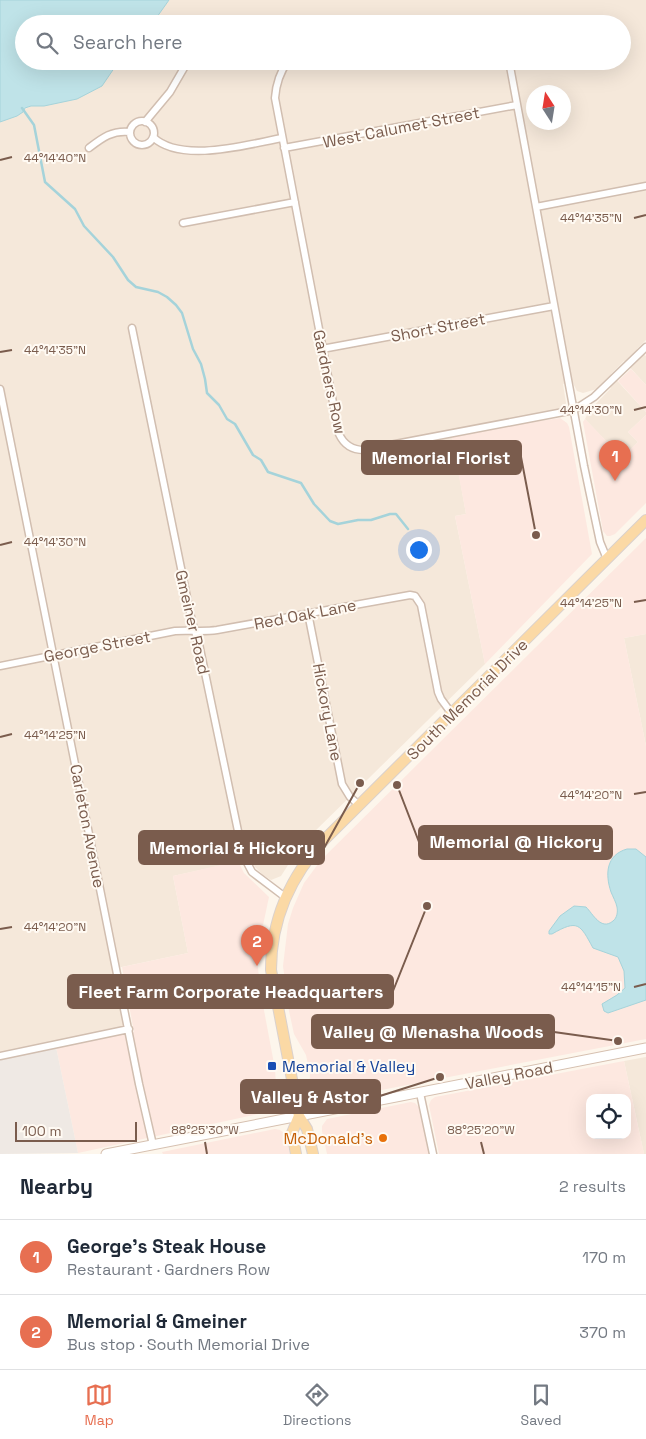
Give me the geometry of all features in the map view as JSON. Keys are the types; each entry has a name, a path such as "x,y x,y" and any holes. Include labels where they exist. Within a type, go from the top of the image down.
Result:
{"main road":[{"name":"South Memorial Drive","path":"299,1116 271,970 273,936 285,897 302,866 313,851 646,520"},
{"path":"296,1154 292,1133 299,1116"},
{"path":"299,1116 308,1129 313,1154"}],"street":[{"path":"145,122 177,82 183,70"},
{"name":"Gardners Row","path":"282,70 275,98 339,434 347,445 358,450 574,410"},
{"path":"510,70 597,529 607,559"},
{"name":"West Calumet Street","path":"284,148 517,105"},
{"path":"137,122 145,122 154,129 153,138 148,144 137,144 132,139 130,132 137,122"},
{"path":"89,148 111,133 130,132"},
{"path":"153,138 163,144 176,148 208,151 282,138"},
{"path":"536,207 646,186"},
{"path":"183,223 295,202"},
{"name":"Short Street","path":"322,349 554,306"},
{"name":"Gmeiner Road","path":"132,328 243,855 252,872 285,897"},
{"path":"574,410 594,397 646,347"},
{"name":"Carleton Avenue","path":"0,389 142,1098 154,1145"},
{"name":"Red Oak Lane","path":"195,631 217,630 406,595 415,596 421,605 438,692 452,714"},
{"name":"Hickory Lane","path":"308,613 342,784 350,797 359,805"},
{"name":"George Street","path":"0,666 175,631 195,631"},
{"path":"0,1056 129,1029"},
{"name":"Valley Road","path":"106,1154 646,1048"},
{"path":"420,1092 433,1154"}],"shaded area":[{"path":"169,0 646,0 646,340 637,349 646,356 646,385 624,361 611,374 646,412 646,415 628,432 638,442 622,458 585,419 589,411 611,388 605,383 597,389 583,393 577,391 572,381 563,384 566,403 564,407 451,430 466,514 455,516 485,664 309,837 299,848 281,876 271,880 255,867 251,859 173,876 188,953 117,968 129,1029 0,1056 0,122 31,106 44,106 113,70 631,70 631,15 158,15"},
{"path":"631,369 646,385 646,412 618,381"},
{"path":"646,415 646,503 615,534 607,536 603,531 583,422 585,419 622,457 638,442 628,432"},
{"path":"560,418 569,427 592,554 485,664 455,516 466,514 451,434"},
{"path":"646,538 646,634 624,638 646,746 646,1039 319,1102 312,1101 309,1091 310,1074 306,1055 294,1034 283,966 288,924 304,883 321,860"},
{"path":"646,634 646,746 624,638"},
{"path":"238,861 244,873 269,897 259,944 258,967 260,989 275,1069 277,1101 267,1111 258,1114 78,1153 56,1047 134,1032 122,967 188,953 173,876"},
{"path":"56,1047 78,1153 0,1154 0,1059"},
{"path":"646,1057 646,1154 644,1154 624,1061"},
{"path":"624,1061 644,1154 439,1154 429,1105 435,1097"},
{"path":"411,1102 419,1107 429,1154 327,1154 322,1126 327,1119"},
{"path":"275,1129 285,1134 290,1154 163,1154 162,1152"}],"water":[{"path":"0,0 169,0 158,15 15,15 15,70 113,70 102,86 77,99 44,106 31,106 25,108 17,116 0,122"},
{"path":"627,849 636,849 646,857 646,1000 608,1013 604,1011 602,1004 625,988 624,971 618,957 593,948 585,934 577,926 568,926 552,934 549,934 549,931 560,916 574,906 586,907 601,923 609,924 614,920 617,915 617,909 609,885 609,866 615,856"}],"waterway":[{"path":"22,108 34,125 45,182 75,209 84,226 113,257 128,280 136,287 158,292 176,305 182,313 193,349 201,364 207,393 219,405 227,419 235,424 253,455 261,460 268,472 301,483 314,504 330,521 338,524 358,520 371,520 396,514 408,529"}],"place":[{"name":"George's Steak House","path":"615,481"},
{"name":"Memorial Florist","path":"536,535"},
{"name":"Memorial & Hickory","path":"360,783"},
{"name":"Memorial @ Hickory","path":"397,785"},
{"name":"Fleet Farm Corporate Headquarters","path":"427,906"},
{"name":"Memorial & Gmeiner","path":"257,966"},
{"name":"Valley @ Menasha Woods","path":"618,1041"},
{"name":"Memorial & Valley","path":"272,1066"},
{"name":"Valley & Astor","path":"440,1077"},
{"name":"McDonald's","path":"383,1138"}]}
